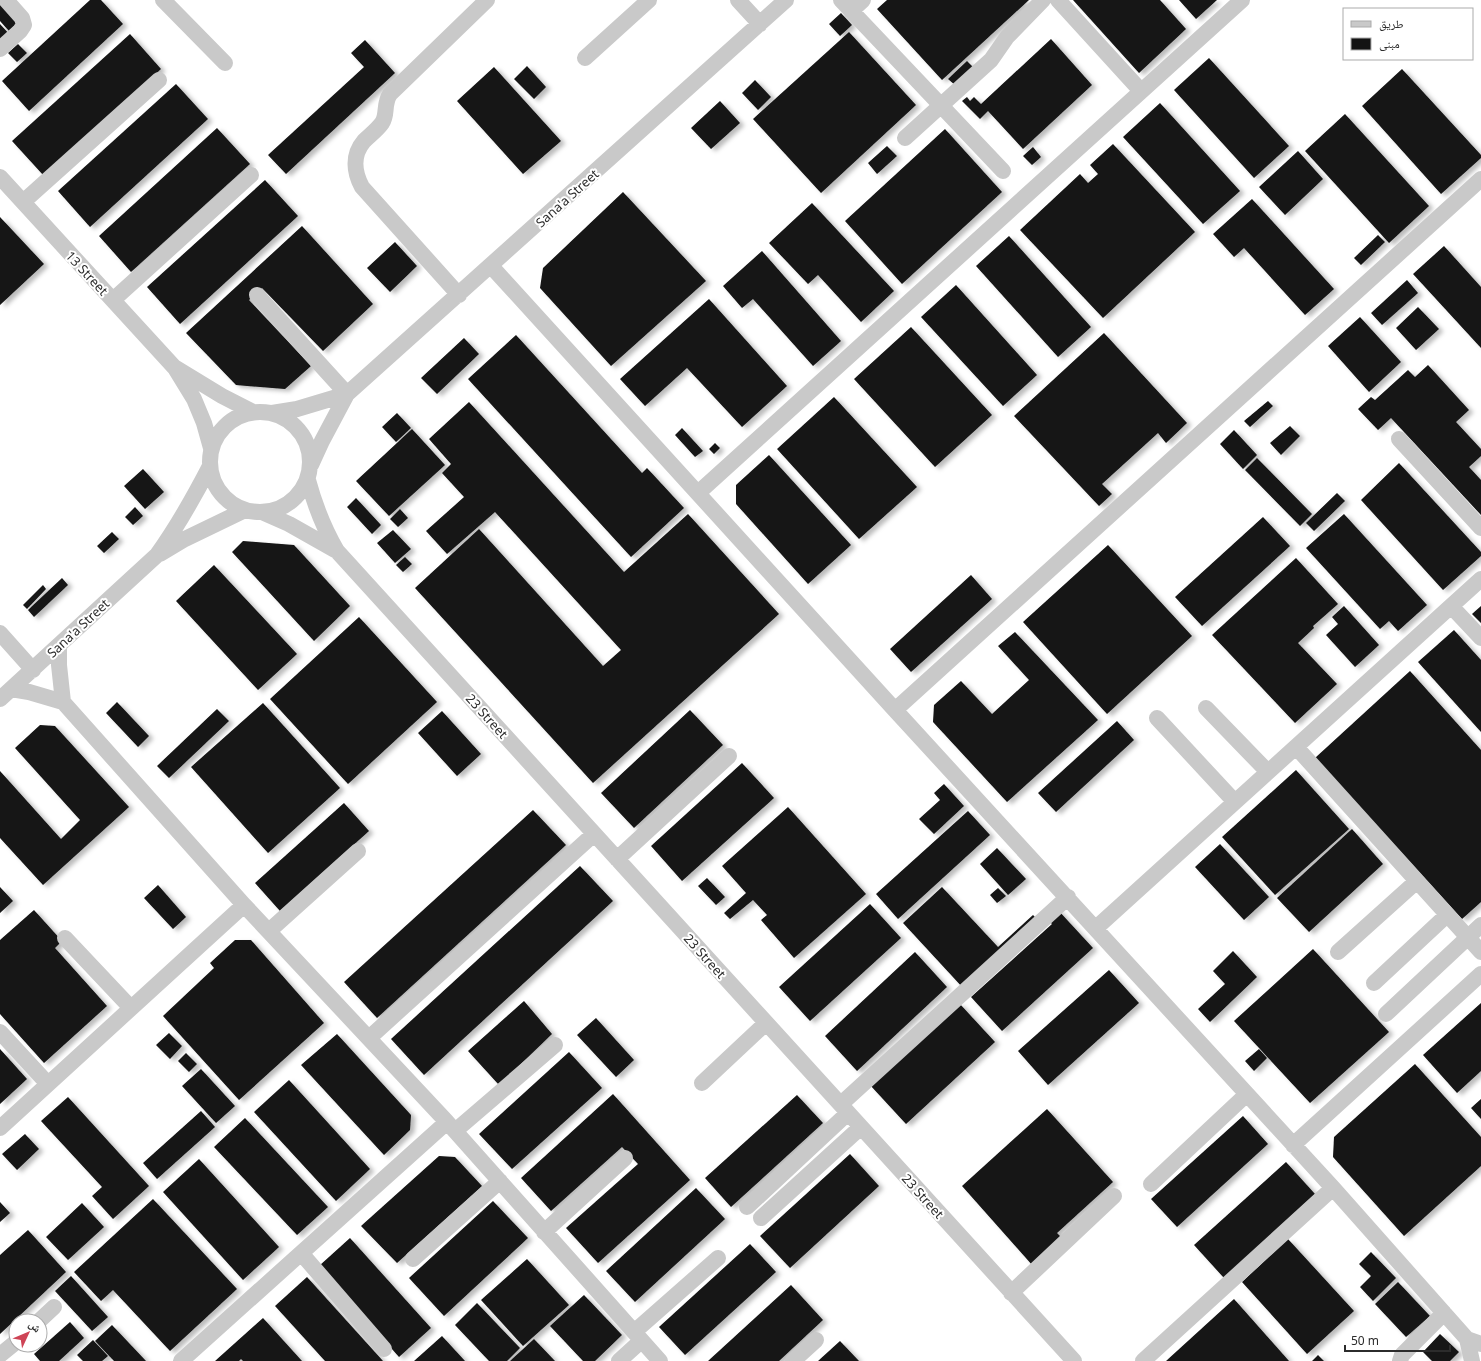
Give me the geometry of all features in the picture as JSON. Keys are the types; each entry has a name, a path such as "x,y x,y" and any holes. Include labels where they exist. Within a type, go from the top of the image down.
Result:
{"street":[{"path":"0,49 20,31 24,25 22,18 6,0"},
{"path":"163,0 224,63"},
{"path":"459,295 362,187 356,173 356,159 359,147 382,123 387,100 390,94 487,0"},
{"path":"585,58 649,0"},
{"path":"738,0 760,24"},
{"name":"Sana'a Street","path":"309,472 322,441 347,394 492,266 786,0"},
{"path":"905,138 991,60 1007,37 1043,0"},
{"path":"1058,0 1141,91"},
{"path":"698,493 1242,0"},
{"path":"852,4 941,105 1003,171"},
{"path":"23,202 159,80"},
{"path":"113,300 251,175"},
{"name":"13 Street","path":"0,177 175,368 194,399 204,423 211,448"},
{"path":"895,710 1481,179"},
{"path":"492,266 895,710 1333,1188 1444,1313 1474,1341 1472,1361"},
{"path":"257,296 347,394"},
{"name":"13 Street","path":"175,368 222,396 253,412"},
{"name":"Sana'a Street","path":"272,413 298,409 347,394"},
{"path":"253,412 272,413 288,420 301,432 309,447 309,472 301,492 291,503 278,510 264,513 245,510 227,501 215,485 210,466 211,448 218,434 227,424 239,416 253,412"},
{"path":"1399,439 1481,528"},
{"name":"Sana'a Street","path":"156,556 184,515 210,466"},
{"name":"23 Street","path":"309,472 314,505 324,528 337,551 1074,1361"},
{"name":"Sana'a Street","path":"6,694 156,556 185,539 245,510"},
{"name":"23 Street","path":"264,513 307,533 337,551"},
{"path":"1096,928 1481,579"},
{"path":"1451,606 1481,638"},
{"path":"0,633 33,670"},
{"path":"59,646 63,702"},
{"path":"6,694 35,694 63,702 244,904 451,1127 660,1361"},
{"path":"1206,708 1268,772"},
{"path":"1157,718 1235,802"},
{"path":"1296,747 1481,952"},
{"path":"617,859 729,756"},
{"path":"370,1038 594,834"},
{"path":"269,931 358,851"},
{"path":"1338,952 1417,881"},
{"path":"746,1207 845,1109 1068,898"},
{"path":"0,1128 244,904"},
{"path":"1374,983 1447,914"},
{"path":"1386,1014 1481,925"},
{"path":"65,938 131,1008"},
{"path":"1293,1145 1481,974"},
{"path":"702,1083 766,1023"},
{"path":"0,1032 48,1084"},
{"path":"181,1361 300,1253 451,1127 554,1045"},
{"path":"1152,1184 1247,1094"},
{"path":"760,1218 861,1127"},
{"path":"544,1232 625,1158"},
{"path":"413,1258 500,1182"},
{"path":"1143,1361 1333,1188"},
{"path":"1011,1293 1114,1196"},
{"path":"300,1253 384,1349"},
{"path":"619,1361 638,1336 718,1258"},
{"path":"48,1313 54,1307"},
{"path":"1400,1361 1402,1355 1444,1313"},
{"path":"793,1361 816,1340"},
{"path":"0,1355 8,1348"}],"building":[{"path":"90,0 101,0 123,24 29,111 2,81"},
{"path":"887,0 1029,0 942,80 877,9"},
{"path":"1073,0 1160,0 1186,29 1139,73"},
{"path":"1179,0 1217,0 1196,19"},
{"path":"0,1 19,21 9,31 0,21"},
{"path":"841,13 852,25 840,36 829,24"},
{"path":"0,24 10,35 0,44"},
{"path":"849,32 916,105 821,193 753,119"},
{"path":"130,34 161,69 44,176 12,141"},
{"path":"1051,39 1092,85 1023,149 988,111 980,119 962,101 967,97 970,101 974,97 981,104"},
{"path":"365,40 395,73 286,174 268,155 364,67 351,53"},
{"path":"18,44 27,53 17,62 8,53"},
{"path":"1209,58 1289,146 1254,178 1174,90"},
{"path":"967,61 973,67 955,85 948,79"},
{"path":"527,66 546,87 534,99 514,79"},
{"path":"494,67 561,141 523,174 457,101"},
{"path":"1402,69 1481,155 1481,158 1441,194 1362,106"},
{"path":"755,80 771,97 758,110 742,93"},
{"path":"176,84 208,119 90,227 58,191"},
{"path":"720,101 740,123 711,149 691,128"},
{"path":"1160,103 1240,191 1203,224 1123,137"},
{"path":"1345,114 1429,206 1389,243 1305,151"},
{"path":"217,128 250,164 131,272 99,236"},
{"path":"945,129 1002,192 902,284 845,221"},
{"path":"1113,144 1195,232 1103,318 1020,230 1080,174 1088,183 1098,174 1090,165"},
{"path":"887,146 897,156 877,174 868,163"},
{"path":"1033,147 1041,157 1032,165 1023,156"},
{"path":"1298,151 1323,179 1285,215 1259,187"},
{"path":"265,180 298,216 180,324 147,287"},
{"path":"623,192 706,281 611,366 540,288 543,268"},
{"path":"1252,199 1334,289 1305,315 1244,248 1234,257 1213,234"},
{"path":"812,203 894,291 861,322 818,275 808,284 769,243"},
{"path":"0,217 44,264 0,305"},
{"path":"302,226 373,304 323,351 262,288 249,300 311,366 285,389 236,385 186,333"},
{"path":"1378,235 1385,242 1361,265 1354,258"},
{"path":"1009,236 1091,327 1058,357 976,266"},
{"path":"395,242 417,266 390,292 367,268"},
{"path":"1444,246 1481,287 1481,348 1413,274"},
{"path":"762,251 841,341 813,366 753,299 742,308 723,286"},
{"path":"1407,280 1418,293 1382,325 1371,313"},
{"path":"956,285 1037,375 1003,406 921,317"},
{"path":"709,299 787,386 742,427 687,368 645,406 620,379"},
{"path":"1418,307 1439,329 1416,350 1396,328"},
{"path":"1360,317 1401,362 1369,392 1328,346"},
{"path":"911,327 992,415 935,467 854,379"},
{"path":"1104,333 1187,423 1166,443 1158,433 1102,484 1112,494 1099,506 1014,416"},
{"path":"516,335 642,473 647,468 684,508 631,557 468,379"},
{"path":"464,338 479,354 437,394 421,378"},
{"path":"1428,365 1469,410 1456,422 1481,449 1481,456 1469,467 1481,480 1481,515 1391,418 1378,430 1358,409 1371,397 1375,400 1408,370 1415,377"},
{"path":"834,397 917,487 859,539 777,449"},
{"path":"1268,401 1273,406 1250,427 1244,421"},
{"path":"469,402 624,572 688,514 779,614 593,783 415,588 479,529 603,666 621,650 495,512 447,554 426,531 464,497 442,473 451,464 429,439"},
{"path":"397,413 411,428 396,442 382,427"},
{"path":"1290,426 1300,436 1281,455 1270,443"},
{"path":"682,428 703,451 695,457 675,435"},
{"path":"412,429 445,465 389,516 356,481"},
{"path":"1234,430 1257,455 1243,469 1220,444"},
{"path":"715,443 720,448 714,454 709,449"},
{"path":"769,455 851,545 808,584 736,504 736,485"},
{"path":"1257,458 1312,514 1300,526 1245,470"},
{"path":"1399,463 1481,552 1481,556 1443,590 1361,500"},
{"path":"143,469 164,492 145,509 124,486"},
{"path":"1337,493 1345,501 1314,531 1306,523"},
{"path":"356,498 381,525 372,534 347,507"},
{"path":"135,507 143,516 133,525 125,517"},
{"path":"400,509 408,518 398,527 390,519"},
{"path":"1344,514 1427,605 1398,631 1389,621 1380,629 1306,548"},
{"path":"1263,517 1290,546 1202,626 1175,597"},
{"path":"393,530 411,549 395,563 377,543"},
{"path":"112,532 119,539 104,553 97,546"},
{"path":"243,541 294,545 350,606 314,641 232,552"},
{"path":"1108,545 1192,636 1107,714 1023,622"},
{"path":"405,557 412,564 403,572 396,565"},
{"path":"1296,558 1338,604 1313,626 1314,628 1298,643 1337,684 1295,723 1212,635"},
{"path":"214,565 297,654 258,690 176,601"},
{"path":"971,575 992,599 911,672 890,649"},
{"path":"62,578 68,585 34,617 28,610"},
{"path":"43,585 46,589 27,609 23,605"},
{"path":"1344,606 1379,645 1355,667 1326,635 1338,624 1332,617"},
{"path":"1481,606 1481,623 1472,614"},
{"path":"359,617 437,702 348,784 270,699"},
{"path":"1454,630 1481,660 1481,732 1418,662"},
{"path":"1015,632 1098,720 1007,802 933,722 934,705 961,681 992,714 1029,680 998,646"},
{"path":"1410,671 1481,750 1481,902 1462,919 1315,758"},
{"path":"117,702 149,736 138,747 106,713"},
{"path":"263,703 340,788 268,853 191,767"},
{"path":"217,709 229,721 169,778 157,766"},
{"path":"690,710 723,745 634,828 601,793"},
{"path":"442,711 481,754 457,776 418,733"},
{"path":"1117,721 1134,740 1056,812 1038,793"},
{"path":"40,725 55,726 129,807 43,885 0,838 0,771 61,839 80,820 15,748"},
{"path":"742,763 774,798 682,881 651,846"},
{"path":"1296,770 1349,829 1275,895 1222,837"},
{"path":"944,784 964,806 934,834 919,819 940,800 934,793"},
{"path":"344,803 369,831 280,911 255,883"},
{"path":"788,807 866,894 794,958 761,920 767,915 753,900 730,919 724,913 746,893 722,866"},
{"path":"533,810 566,845 377,1018 344,982"},
{"path":"968,811 990,835 898,919 876,894"},
{"path":"1352,829 1383,864 1309,932 1277,898"},
{"path":"1220,844 1269,897 1244,920 1195,867"},
{"path":"997,848 1026,879 1008,895 980,864"},
{"path":"580,866 613,901 424,1075 391,1039"},
{"path":"707,878 725,897 716,905 698,886"},
{"path":"158,885 186,917 173,929 144,898"},
{"path":"0,887 13,901 0,913"},
{"path":"942,887 998,947 1033,915 1038,920 964,989 903,923"},
{"path":"998,888 1006,896 997,903 990,895"},
{"path":"870,904 901,938 810,1021 779,987"},
{"path":"1057,909 1093,948 1002,1031 971,997 1052,924 1047,919"},
{"path":"34,910 62,941 55,948 107,1006 44,1063 0,1014 0,940"},
{"path":"235,940 251,940 324,1023 239,1100 163,1016 214,968 210,963"},
{"path":"1313,949 1389,1032 1310,1103 1234,1021"},
{"path":"1233,951 1257,977 1210,1022 1198,1009 1225,984 1213,971"},
{"path":"915,952 947,987 857,1071 825,1036"},
{"path":"1109,970 1139,1003 1048,1085 1018,1051"},
{"path":"524,1001 552,1034 499,1085 468,1051"},
{"path":"959,1003 995,1042 906,1124 870,1085"},
{"path":"1481,1003 1481,1071 1457,1093 1423,1055"},
{"path":"596,1018 634,1060 616,1077 577,1035"},
{"path":"169,1033 182,1046 170,1059 156,1045"},
{"path":"337,1034 411,1115 410,1130 384,1155 301,1065"},
{"path":"0,1049 27,1079 0,1104"},
{"path":"1259,1049 1267,1058 1254,1071 1245,1061"},
{"path":"569,1052 602,1088 512,1169 479,1134"},
{"path":"186,1053 197,1064 189,1072 178,1061"},
{"path":"1415,1064 1481,1137 1481,1166 1404,1236 1333,1157 1334,1137"},
{"path":"201,1069 235,1106 216,1123 182,1086"},
{"path":"289,1080 370,1169 336,1201 254,1112"},
{"path":"613,1094 690,1180 598,1263 566,1228 638,1164 622,1147 551,1211 521,1178"},
{"path":"797,1095 823,1123 731,1207 705,1178"},
{"path":"68,1097 149,1186 113,1219 92,1196 102,1187 41,1121"},
{"path":"1481,1099 1481,1119 1471,1108"},
{"path":"1047,1109 1113,1182 1057,1233 1063,1239 1033,1266 962,1186"},
{"path":"201,1111 215,1127 157,1179 143,1163"},
{"path":"1243,1116 1268,1144 1177,1227 1151,1199"},
{"path":"245,1118 328,1207 297,1235 214,1147"},
{"path":"25,1134 39,1149 17,1170 2,1154"},
{"path":"850,1154 879,1186 790,1268 760,1236"},
{"path":"439,1156 455,1157 482,1186 397,1263 361,1226"},
{"path":"199,1159 279,1247 243,1280 163,1192"},
{"path":"1286,1162 1315,1194 1224,1278 1194,1245"},
{"path":"696,1188 725,1219 635,1302 606,1271"},
{"path":"153,1199 237,1289 170,1351 113,1290 101,1301 74,1272"},
{"path":"493,1201 528,1238 444,1316 409,1278"},
{"path":"0,1202 10,1213 0,1222"},
{"path":"82,1203 104,1227 68,1260 46,1237"},
{"path":"28,1230 66,1272 22,1313 8,1313 8,1326 0,1334 0,1255"},
{"path":"350,1238 431,1328 399,1357 319,1266"},
{"path":"1288,1239 1354,1311 1307,1354 1242,1282"},
{"path":"750,1244 776,1272 685,1355 659,1327"},
{"path":"1371,1252 1396,1278 1373,1301 1360,1287 1371,1276 1359,1264"},
{"path":"527,1259 569,1305 523,1346 481,1300"},
{"path":"71,1276 108,1317 92,1331 55,1291"},
{"path":"307,1277 383,1361 325,1361 275,1306"},
{"path":"1398,1282 1430,1316 1406,1337 1375,1304"},
{"path":"791,1285 823,1320 779,1361 708,1361"},
{"path":"584,1295 622,1335 595,1361 583,1361 550,1326"},
{"path":"1234,1299 1289,1361 1166,1361"},
{"path":"477,1303 520,1348 507,1361 489,1361 455,1325"},
{"path":"263,1318 302,1361 243,1361 241,1359 239,1361 215,1361"},
{"path":"70,1322 84,1338 59,1361 40,1361 34,1354 48,1353 48,1342"},
{"path":"112,1325 146,1361 114,1361 95,1341"},
{"path":"1440,1334 1459,1352 1450,1361 1432,1361 1423,1352"},
{"path":"442,1336 465,1361 414,1361"},
{"path":"534,1339 555,1361 510,1361"},
{"path":"93,1340 108,1356 102,1361 83,1361 77,1355"},
{"path":"840,1341 859,1361 818,1361"},
{"path":"1318,1355 1324,1361 1312,1361"}]}
